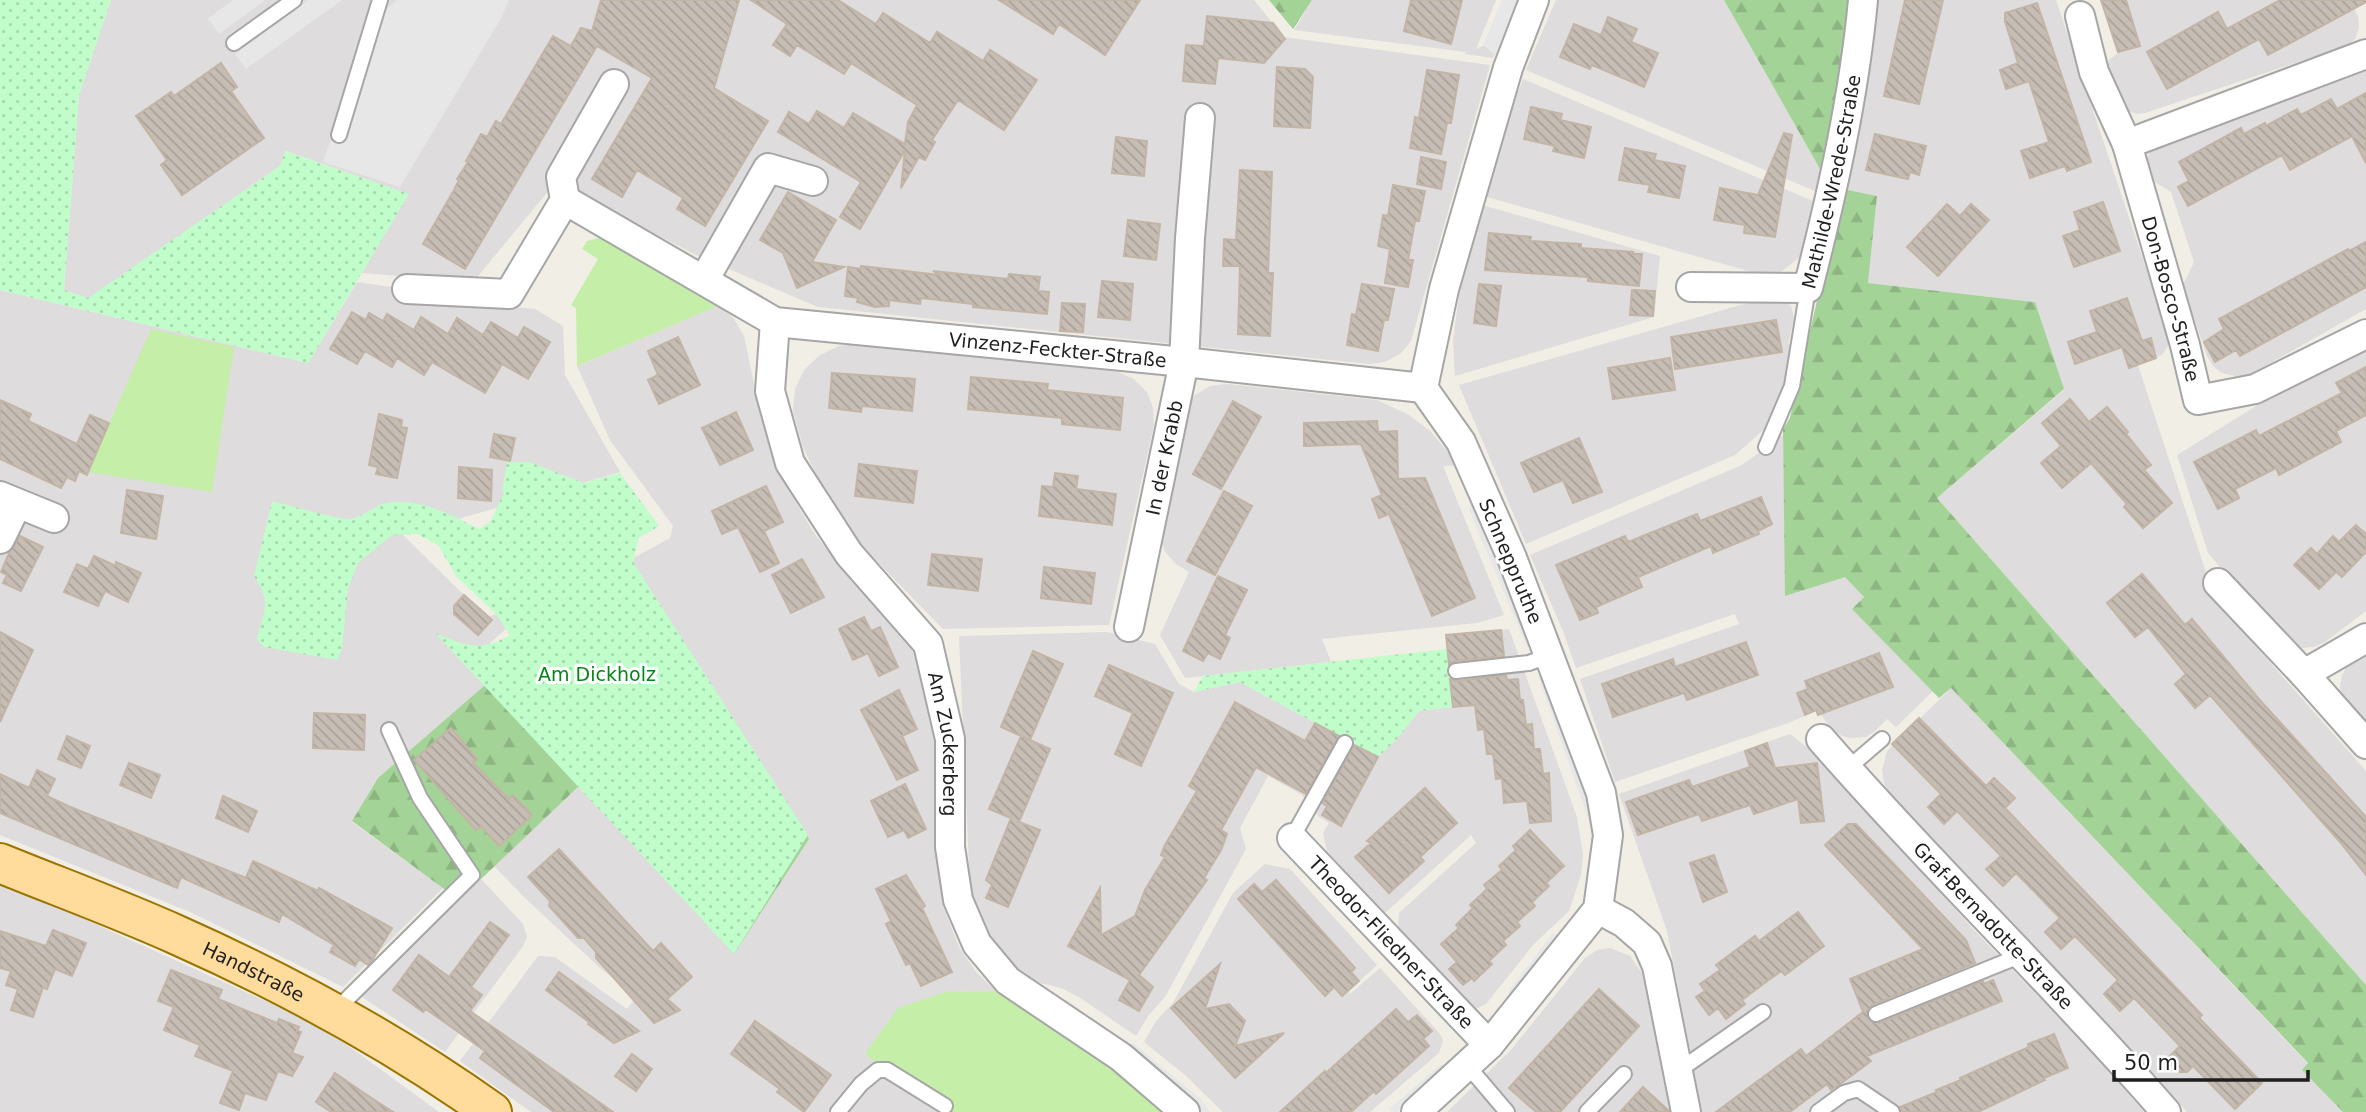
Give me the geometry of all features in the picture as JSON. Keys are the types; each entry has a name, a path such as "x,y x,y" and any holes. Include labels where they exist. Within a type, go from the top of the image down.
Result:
{"main road":[{"name":"Handstraße","path":"0,863 177,935 334,1012 440,1075 492,1112"}],"street":[{"path":"1423,388 1444,289 1508,68 1534,0"},
{"name":"Mathilde-Wrede-Straße","path":"1691,287 1808,288 1830,203 1859,47 1863,0"},
{"name":"Don-Bosco-Straße","path":"2080,16 2094,72 2127,144 2185,345 2198,400 2255,389 2366,334"},
{"path":"2127,144 2366,54"},
{"path":"407,289 509,294 565,200 561,177 614,84"},
{"name":"In der Krabb","path":"1129,627 1184,362 1190,238 1200,118"},
{"path":"704,280 768,168 813,181"},
{"name":"Vinzenz-Feckter-Straße","path":"565,200 775,322 1423,388"},
{"name":"Am Zuckerberg","path":"775,322 770,391 790,463 849,554 928,644 950,739 950,847 958,900 977,943 1008,981 1121,1057 1185,1112"},
{"name":"Schneppruthe","path":"1423,388 1461,442 1550,655 1601,793 1608,835 1598,909"},
{"path":"0,539 8,500 54,517"},
{"path":"2218,583 2366,744"},
{"path":"2304,674 2366,638"},
{"name":"Graf-Bernadotte-Straße","path":"1821,739 2121,1060 2165,1112"},
{"name":"Theodor-Fliedner-Straße","path":"1292,838 1489,1045"},
{"path":"1598,909 1624,923 1647,943 1657,966 1686,1112"},
{"name":"Theodor-Fliedner-Straße","path":"1416,1112 1489,1045 1598,909"}],"lane":[{"path":"234,43 294,0"},
{"path":"339,135 380,0"},
{"path":"1766,447 1792,386 1808,288"},
{"path":"1456,671 1529,663 1550,655"},
{"path":"334,1012 472,875 420,798 389,730"},
{"path":"1847,769 1882,739"},
{"path":"1292,838 1345,743"},
{"path":"1876,1014 2022,955"},
{"path":"1678,1071 1763,1012"},
{"path":"1467,1065 1507,1112"},
{"path":"838,1112 861,1084 878,1070 887,1070 945,1106"},
{"path":"1587,1112 1624,1074"},
{"path":"1818,1112 1844,1093 1858,1089 1892,1112"}],"shaded area":[{"path":"111,0 1254,0 1284,37 1490,65 1411,341 1400,354 1385,362 1369,364 818,307 696,255 556,182 473,282 362,273 408,194 286,151 280,166 88,299 64,290 79,94"},
{"path":"233,0 265,0 219,34 208,18"},
{"path":"309,0 342,0 246,69 235,54"},
{"path":"397,0 509,0 500,20 400,187 323,162 330,142 351,122 383,12"},
{"path":"1312,0 1496,0 1476,49 1500,39 1493,58 1465,54 1466,52 1294,30"},
{"path":"1502,0 1523,0 1498,58 1483,45"},
{"path":"1556,0 1724,0 1820,169 1815,191 1526,70"},
{"path":"1878,0 2056,0 2169,337 2168,346 2162,355 2138,365 2215,600 2366,771 2366,985 1937,498 2064,390 2035,302 1868,283 1877,196 1843,189 1870,66"},
{"path":"2101,0 2349,0 2358,16 2359,27 2355,39 2346,46 2137,114 2125,110 2107,70 2109,60 2118,53"},
{"path":"2366,71 2366,309 2251,374 2239,377 2222,373 2213,366 2207,356 2183,285 2194,262 2171,192 2147,177 2149,153 2166,138"},
{"path":"1523,79 1813,201 1800,257 1778,274 1766,276 1484,196"},
{"path":"1482,205 1660,256 1654,317 1455,376 1453,341 1459,296"},
{"path":"357,282 398,288 397,297 535,309 563,326 565,375 620,472 403,535 461,592 490,616 496,614 509,626 467,664 486,685 378,778 352,822 443,888 343,987 190,912 0,835 0,290 308,363"},
{"path":"1769,297 1781,298 1791,306 1794,318 1788,344 1794,346 1782,400 1769,425 1735,455 1526,544 1459,385"},
{"path":"720,305 734,319 744,336 761,418 776,461 798,506 814,533 839,565 893,620 909,642 921,666 933,710 943,906 959,947 976,972 996,991 945,992 866,1054 945,1112 531,1112 460,1061 538,956 555,957 627,1009 638,995 601,969 494,866 580,785 628,561 670,538 673,526 610,440 577,366"},
{"path":"860,344 1118,372 1134,379 1147,392 1153,408 1154,425 1109,625 943,629 863,547 825,493 803,447 793,411 795,389 804,370 820,355 839,346"},
{"path":"2366,344 2366,611 2325,642 2302,648 2285,641 2208,553 2177,455 2287,387"},
{"path":"1227,384 1377,400 1409,415 1430,431 1459,465 1443,466 1504,615 1477,623 1322,639 1331,662 1185,678 1160,635 1189,572 1176,564 1166,553 1160,540 1185,408 1195,395 1210,386"},
{"path":"1783,435 1786,595 1845,576 1864,597 1853,609 1933,691 1896,727 1887,719 1866,737 1842,736 1834,731 1821,715 1818,716 1816,711 1615,782 1580,679 1739,624 1735,614 1576,668 1530,555 1742,465 1772,440"},
{"path":"1473,499 1534,645 1527,647 1469,510"},
{"path":"1509,629 1577,817 1583,855 1581,875 1569,911 1534,944 1486,1004 1478,1008 1469,1007 1398,930 1399,913 1476,843 1471,835 1384,914 1327,851 1323,833 1329,823 1319,817 1302,795 1268,776 1240,828 1246,849 1165,997 1148,1016 1136,1036 1079,997 1061,988 1036,982 1033,985 1017,973 988,938 973,904 970,888 959,636 1107,632 1155,644 1179,684 1194,692 1240,682 1378,757 1397,739 1419,711 1453,707 1448,657 1503,651 1501,630"},
{"path":"2366,649 2366,725 2343,698 2340,687 2347,665"},
{"path":"1544,674 1589,799 1595,838 1538,676"},
{"path":"1951,688 2308,1064 2302,1070 2343,1112 2187,1112 1890,794 1884,783 1882,770 1887,751"},
{"path":"1790,734 1823,760 1973,929 2090,1050 2144,1112 1702,1112 1667,931 1619,794"},
{"path":"1265,864 1290,869 1377,965 1348,991 1350,994 1380,968 1443,1040 1439,1053 1370,1112 1223,1112 1185,1075 1144,1042 1156,1021 1173,1003 1233,893"},
{"path":"481,879 523,924 527,937 445,1052 359,995"},
{"path":"0,881 321,1026 439,1112 0,1112"},
{"path":"1552,934 1561,934 1510,1002 1509,991"},
{"path":"1610,948 1630,956 1642,973 1672,1112 1447,1112 1511,1050 1585,958 1597,950"},
{"path":"1133,1043 1200,1098 1210,1112 1203,1112 1128,1049"},
{"path":"1440,1065 1453,1065 1398,1112 1389,1109"}],"green space":[{"path":"0,0 111,0 79,95 64,290 88,298 280,166 285,151 409,194 308,363 0,290"},
{"path":"1269,0 1312,0 1293,29"},
{"path":"1724,0 1851,0 1845,58 1820,169"},
{"path":"1843,189 1877,196 1868,283 2035,302 2064,389 1937,498 2366,985 2366,1112 2343,1112 2302,1070 2308,1063 1951,688 1939,698 1852,609 1864,597 1845,577 1785,596 1783,429 1790,418"},
{"path":"602,237 720,305 577,366 576,308 571,305 598,259 582,249 587,241"},
{"path":"151,329 234,347 212,492 88,472"},
{"name":"Am Dickholz","path":"507,462 529,462 584,483 620,473 659,526 639,538 633,562 808,835 734,954 435,633 472,645 490,644 510,635 495,613 456,576 438,545 417,534 392,535 358,563 348,589 342,648 338,660 264,647 257,639 265,600 254,576 272,501 346,519 360,516 386,503 410,503 446,513 479,529 490,522 504,493 502,491"},
{"path":"628,561 809,839 734,954 580,785 459,900 352,821 378,778"},
{"path":"1447,649 1453,707 1419,711 1397,739 1378,757 1240,682 1194,692 1203,676"},
{"path":"996,991 1099,1058 1165,1112 945,1112 865,1054 898,1008 945,992"}],"building":[{"path":"601,0 739,0 714,88 768,121 705,226 677,209 683,198 637,170 622,197 592,179 652,78 597,46 465,269 423,244 454,190 481,134 487,137 496,121 501,124 553,36 571,46 581,28 592,31"},
{"path":"751,0 838,0 876,24 883,13 930,43 937,32 983,61 990,50 1037,80 1004,130 958,100 932,140 935,142 925,160 919,157 901,188 905,150 860,229 840,217 861,182 778,132 789,112 809,124 817,111 844,128 853,113 905,144 908,122 917,105 851,63 844,74 797,45 790,56 773,45 787,24"},
{"path":"999,0 1140,0 1105,55 1059,24 1053,34"},
{"path":"1411,0 1462,0 1451,44 1404,31"},
{"path":"1905,0 1943,0 1919,104 1884,96"},
{"path":"2101,0 2126,0 2140,46 2118,52"},
{"path":"2280,0 2366,2 2268,55 2259,39 2167,89 2147,52 2218,12 2227,29"},
{"path":"2037,3 2091,162 2067,171 2065,166 2030,178 2021,151 2049,142 2029,81 2006,89 2000,70 2018,63 2005,13"},
{"path":"1207,16 1273,23 1285,39 1264,63 1218,58 1215,84 1183,81 1186,45 1204,46"},
{"path":"1608,17 1637,29 1631,42 1658,53 1644,87 1592,65 1590,69 1560,57 1574,24 1601,35"},
{"path":"221,63 237,87 231,91 264,138 182,195 161,165 167,160 136,116 171,92 174,96"},
{"path":"1277,67 1305,69 1313,77 1310,128 1274,126"},
{"path":"1427,70 1459,75 1451,123 1447,123 1441,154 1410,148 1415,117 1419,118"},
{"path":"2366,93 2366,163 2352,136 2290,170 2282,155 2188,206 2178,187 2189,181 2179,162 2241,128 2244,134 2265,123 2266,126 2297,109 2301,115 2331,99 2337,109"},
{"path":"1531,107 1562,114 1560,120 1591,127 1584,158 1553,151 1555,146 1524,139"},
{"path":"1784,133 1792,135 1775,237 1744,233 1745,225 1714,220 1720,188 1758,195"},
{"path":"1875,134 1926,146 1919,175 1910,172 1908,179 1866,170"},
{"path":"1116,137 1147,141 1144,176 1112,173"},
{"path":"1625,148 1656,154 1654,160 1685,166 1679,198 1648,192 1650,185 1619,180"},
{"path":"1421,157 1446,162 1441,189 1417,184"},
{"path":"1240,170 1272,172 1268,273 1273,273 1270,336 1238,334 1240,266 1223,266 1224,239 1236,240"},
{"path":"1393,185 1425,191 1419,221 1415,221 1408,260 1413,260 1408,287 1385,283 1390,249 1378,246 1383,215 1388,216"},
{"path":"788,192 836,220 812,262 844,267 797,288 783,253 760,240"},
{"path":"2103,202 2120,251 2074,267 2063,236 2080,230 2074,212"},
{"path":"1947,204 1960,216 1971,204 1989,220 1938,276 1907,247"},
{"path":"1128,220 1160,224 1156,260 1124,256"},
{"path":"1489,233 1531,237 1530,241 1581,244 1581,248 1642,254 1639,286 1588,281 1588,277 1485,270"},
{"path":"2366,242 2366,287 2240,356 2236,350 2215,362 2204,342 2224,329 2219,319 2348,249 2349,251"},
{"path":"861,266 940,275 933,271 1008,279 1009,274 1040,277 1038,291 1049,292 1047,314 973,307 973,304 921,298 920,304 889,300 889,306 875,307 857,302 858,298 845,296 848,267 861,269"},
{"path":"1102,281 1133,284 1130,320 1098,317"},
{"path":"1362,284 1394,289 1378,351 1347,345 1352,314 1356,315"},
{"path":"1479,284 1501,286 1496,326 1474,323"},
{"path":"1632,290 1655,291 1653,316 1630,315"},
{"path":"2127,298 2142,341 2151,338 2156,358 2129,368 2122,347 2075,364 2068,342 2097,332 2090,311"},
{"path":"1062,303 1085,304 1083,332 1060,331"},
{"path":"352,312 366,320 369,313 383,321 387,314 414,330 421,317 448,334 457,318 483,335 491,322 518,338 524,327 550,342 528,379 502,364 485,393 432,362 424,375 397,358 392,367 365,351 357,364 330,349"},
{"path":"1776,320 1782,352 1675,369 1671,337"},
{"path":"678,337 700,385 659,404 648,380 658,375 648,351"},
{"path":"1670,358 1675,390 1613,399 1608,368"},
{"path":"2366,367 2366,415 2336,431 2341,442 2279,475 2276,468 2235,489 2239,498 2218,509 2194,462 2256,430 2259,436 2342,393 2336,383"},
{"path":"832,373 915,379 912,411 862,406 861,412 829,408"},
{"path":"971,377 1048,384 1047,390 1123,398 1120,430 1062,424 1062,418 968,409"},
{"path":"2070,399 2089,422 2107,407 2151,465 2144,470 2172,503 2143,528 2124,507 2127,504 2091,463 2062,488 2041,463 2061,446 2042,423"},
{"path":"0,400 31,414 28,421 77,444 90,415 109,423 87,475 79,471 75,481 67,477 61,488 0,459"},
{"path":"1233,401 1261,417 1221,489 1193,474"},
{"path":"736,412 753,450 720,465 702,428"},
{"path":"379,414 402,420 401,427 407,428 397,478 376,474 378,467 369,465"},
{"path":"1377,421 1378,432 1397,431 1398,479 1425,478 1475,598 1432,616 1389,514 1379,518 1372,499 1382,495 1361,444 1304,446 1304,423"},
{"path":"494,434 515,438 510,461 490,457"},
{"path":"1579,438 1602,492 1573,503 1563,480 1534,492 1521,463"},
{"path":"859,464 917,471 913,503 855,496"},
{"path":"459,467 492,470 491,501 458,498"},
{"path":"1055,473 1078,476 1076,489 1116,494 1112,525 1039,516 1042,486 1053,487"},
{"path":"766,486 783,522 764,531 779,563 760,572 738,527 722,534 712,511"},
{"path":"127,490 163,496 156,539 121,533"},
{"path":"1224,491 1252,506 1215,575 1187,561"},
{"path":"1761,497 1772,524 1758,531 1759,534 1713,553 1711,546 1638,577 1642,587 1596,607 1598,613 1580,620 1556,565 1625,536 1628,542 1697,514 1700,521"},
{"path":"2356,525 2366,534 2366,552 2342,577 2336,572 2319,589 2294,565 2311,548 2317,554 2333,536 2339,542"},
{"path":"20,536 43,547 21,591 3,583 7,575 1,572"},
{"path":"932,554 982,559 978,591 928,585"},
{"path":"94,556 141,573 128,602 105,591 98,606 64,592 77,564 88,569"},
{"path":"802,559 824,597 791,613 772,575"},
{"path":"1044,567 1095,573 1091,604 1041,598"},
{"path":"2142,574 2185,625 2192,619 2258,698 2366,817 2366,875 2210,695 2195,708 2175,684 2186,674 2148,627 2135,637 2107,603"},
{"path":"1218,576 1247,590 1225,635 1230,638 1220,659 1208,653 1203,661 1183,651"},
{"path":"464,595 492,620 478,635 454,614 454,606"},
{"path":"864,617 871,631 880,627 898,667 879,676 868,653 853,660 839,629"},
{"path":"1501,630 1504,656 1455,661 1449,665 1446,635"},
{"path":"0,632 33,650 0,722"},
{"path":"1746,642 1758,675 1687,700 1684,693 1613,717 1602,684 1673,659 1675,667"},
{"path":"1033,651 1063,664 1030,740 1001,727"},
{"path":"1879,653 1893,687 1818,715 1816,710 1805,715 1797,693 1808,689 1805,681"},
{"path":"1109,665 1173,693 1141,766 1115,754 1133,713 1095,696"},
{"path":"1506,675 1507,680 1518,679 1526,725 1532,724 1534,749 1540,749 1543,774 1549,773 1551,821 1530,823 1527,801 1504,803 1502,778 1496,779 1493,754 1487,754 1484,729 1478,730 1475,705 1453,707 1450,679 1457,681"},
{"path":"899,690 917,729 902,736 918,770 897,780 861,710"},
{"path":"1235,702 1305,741 1315,723 1339,736 1306,794 1256,767 1221,830 1227,834 1204,878 1207,880 1139,975 1153,987 1139,1011 1119,1000 1130,980 1068,946 1100,888 1101,935 1135,916 1145,890 1165,857 1161,855 1165,845 1197,791 1189,786"},
{"path":"314,713 365,715 364,750 313,748"},
{"path":"1919,718 1986,786 1994,778 2015,798 2005,808 2202,1015 2199,1018 2262,1083 2235,1109 2193,1066 2187,1072 2179,1072 2166,1060 2180,1046 2134,998 2120,1011 2104,994 2118,980 2075,936 2061,949 2045,932 2060,918 2016,873 2003,886 1986,869 2001,856 1957,811 1944,824 1928,807 1941,794 1892,744"},
{"path":"451,728 477,759 473,763 509,799 513,795 532,815 499,846 481,826 476,830 414,760"},
{"path":"67,736 90,746 81,768 58,759"},
{"path":"1021,736 1050,749 1019,822 1040,830 1008,907 986,898 992,885 986,880 1011,818 989,809"},
{"path":"1767,743 1775,768 1817,763 1824,821 1801,823 1798,799 1754,814 1750,805 1702,821 1699,814 1638,835 1626,802 1689,780 1692,787 1750,767 1745,751"},
{"path":"1354,745 1378,757 1341,826 1322,815 1327,806 1322,803"},
{"path":"129,763 160,775 151,798 120,785"},
{"path":"37,770 55,779 47,796 68,806 246,878 253,861 318,891 319,888 392,928 368,965 359,959 355,966 330,952 334,945 282,914 279,922 181,877 177,888 0,813 0,774 29,788"},
{"path":"905,784 926,829 908,838 904,830 888,837 871,801"},
{"path":"1425,788 1457,823 1420,857 1424,861 1389,893 1355,857 1371,843 1367,841"},
{"path":"223,796 257,811 248,832 216,818"},
{"path":"1848,824 1856,824 1966,940 1975,963 1872,1005 1867,1012 1870,1021 1880,1023 1983,981 1984,984 1993,980 2002,1001 1867,1056 1871,1061 1839,1085 1831,1090 1827,1084 1790,1112 1716,1112 1801,1049 1806,1056 1863,1012 1850,979 1923,949 1825,845"},
{"path":"1530,830 1564,866 1546,883 1549,886 1532,902 1535,906 1517,922 1520,926 1503,941 1506,945 1489,961 1492,964 1474,981 1472,978 1463,985 1449,969 1457,962 1441,944 1459,928 1456,925 1473,908 1470,905 1487,889 1484,885 1502,870 1499,866 1516,850 1513,846"},
{"path":"559,849 653,951 661,943 692,977 667,999 680,1010 654,1023 596,958 596,952 584,938 578,938 549,906 550,901 528,877"},
{"path":"1714,855 1727,892 1703,902 1690,863"},
{"path":"906,875 925,906 922,908 952,972 921,986 910,963 906,965 886,924 891,921 876,889"},
{"path":"1276,880 1355,968 1351,972 1359,981 1342,996 1334,987 1325,996 1238,899 1254,884 1262,892"},
{"path":"1798,912 1824,946 1785,975 1781,971 1762,985 1742,1000 1745,1004 1726,1019 1718,1008 1709,1015 1696,997 1705,991 1700,984 1720,970 1716,965 1755,936 1759,941"},
{"path":"490,922 509,935 471,987 482,995 470,1011 613,1112 554,1112 480,1058 485,1051 426,1009 423,1012 393,990 419,955 449,977"},
{"path":"53,930 86,943 72,976 55,969 47,989 43,987 33,1017 11,1010 18,989 6,985 11,971 0,968 0,931 46,946"},
{"path":"1220,964 1205,1009 1229,1004 1245,1021 1235,1046 1284,1033 1235,1078 1171,1008"},
{"path":"171,970 222,990 218,999 277,1023 279,1019 299,1027 297,1031 301,1032 292,1053 303,1057 292,1076 278,1071 266,1100 245,1093 239,1110 220,1103 233,1071 195,1056 200,1045 164,1030 174,1007 158,1001"},
{"path":"559,972 639,1031 614,1043 588,1024 589,1022 546,990"},
{"path":"1599,989 1639,1026 1560,1112 1536,1112 1509,1088"},
{"path":"1396,1009 1408,1022 1417,1015 1432,1031 1423,1039 1429,1046 1376,1094 1374,1091 1351,1112 1280,1112 1325,1071 1326,1073"},
{"path":"755,1021 831,1075 804,1112 777,1092 780,1089 731,1054"},
{"path":"2054,1034 2068,1068 2044,1078 2045,1080 1978,1112 1902,1112 1900,1107 1937,1092 1936,1090 1961,1080 1960,1078 2029,1047 2028,1044"},
{"path":"632,1054 652,1069 636,1091 615,1076"},
{"path":"335,1073 393,1112 331,1112 316,1102"},
{"path":"1643,1087 1669,1111 1669,1112 1620,1112"}]}
